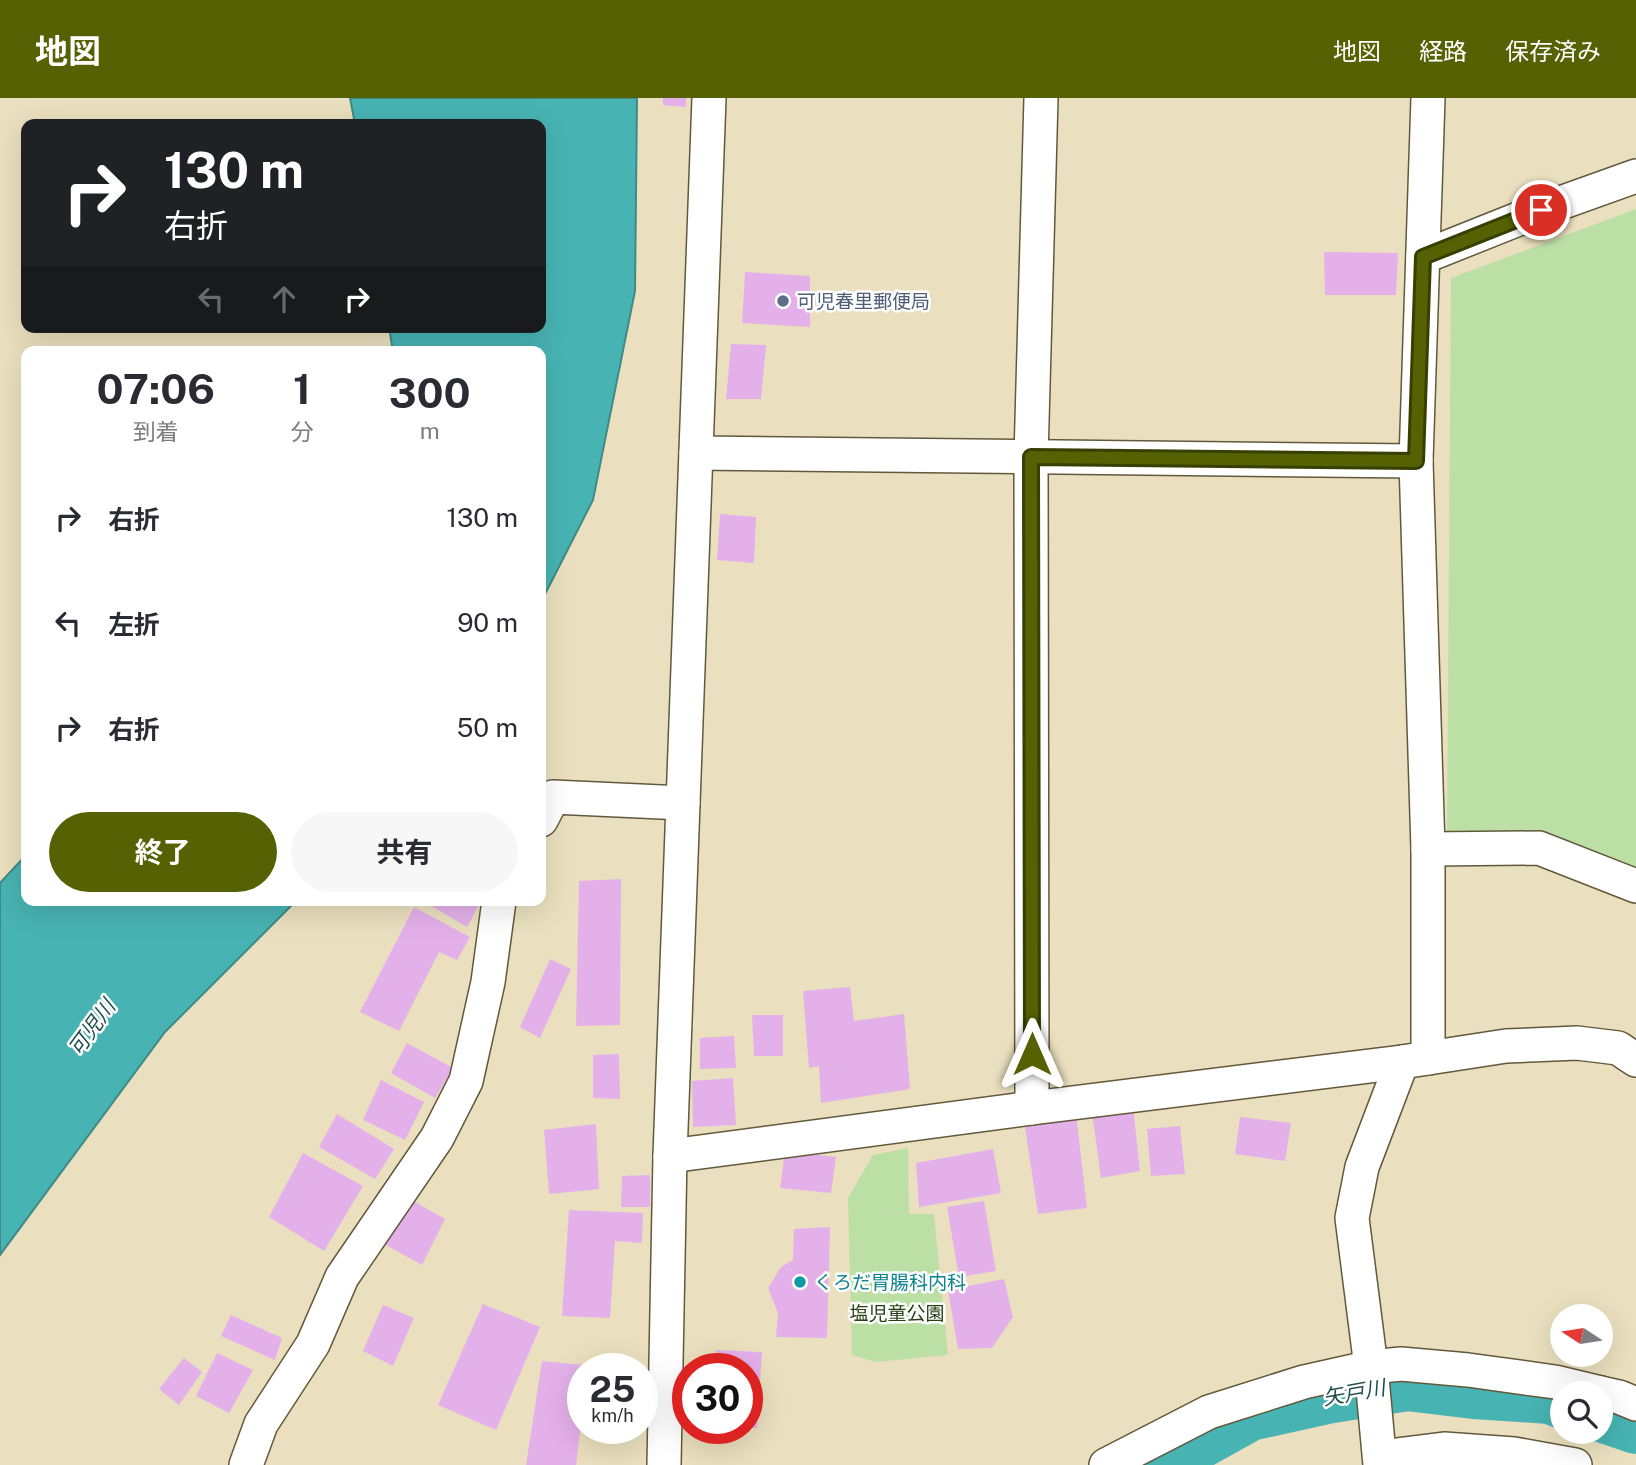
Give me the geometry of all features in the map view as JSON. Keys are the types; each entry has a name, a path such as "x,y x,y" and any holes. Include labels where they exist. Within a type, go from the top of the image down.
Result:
{"street":[{"path":"664,1465 670,1156 709,98"},
{"path":"1032,1108 1031,457 1041,98"},
{"path":"1428,98 1416,461 1428,849 1415,1060 1362,1167 1352,1218 1380,1461 1444,1449 1514,1454 1575,1465"},
{"path":"1423,257 1636,176"},
{"path":"696,453 1416,461"},
{"path":"546,811 554,797 683,803"},
{"path":"1428,849 1539,848 1636,886"},
{"path":"246,1465 261,1424 313,1344 342,1277 438,1138 466,1081 488,982 498,906"},
{"path":"670,1156 1506,1046 1577,1043 1618,1048 1636,1060"},
{"path":"1106,1465 1209,1412 1304,1382 1371,1367 1401,1364 1550,1381"},
{"path":"1613,1396 1636,1404"}],"green space":[{"path":"1636,209 1636,880 1539,848 1447,831 1451,278"},
{"name":"塩児童公園","path":"908,1148 909,1214 934,1214 948,1355 876,1362 852,1355 848,1198 873,1155"}],"water":[{"path":"350,98 637,98 635,291 593,500 546,592 546,346 392,346 390,333 546,333 546,119 354,119"},
{"name":"可児川","path":"21,860 21,906 291,906 165,1032 0,1255 0,883"}],"building":[{"path":"663,98 686,98 686,107 663,105"},
{"path":"1324,252 1398,253 1396,295 1325,295"},
{"path":"745,272 810,276 810,327 742,323"},
{"path":"731,344 766,345 761,399 726,399"},
{"path":"720,514 756,517 754,563 717,560"},
{"path":"621,879 620,1025 576,1026 579,881"},
{"path":"431,906 478,906 467,927"},
{"path":"414,907 470,937 457,960 439,952 399,1031 360,1012"},
{"path":"550,959 571,969 540,1038 520,1027"},
{"path":"850,987 854,1021 904,1014 910,1089 821,1103 819,1066 809,1068 803,991"},
{"path":"752,1015 783,1015 783,1056 754,1056"},
{"path":"734,1036 736,1068 700,1069 700,1038"},
{"path":"407,1043 453,1068 435,1098 391,1073"},
{"path":"619,1054 620,1099 593,1098 593,1055"},
{"path":"733,1078 736,1125 693,1127 692,1081"},
{"path":"381,1080 424,1102 405,1140 363,1120"},
{"path":"1133,1107 1140,1171 1101,1178 1092,1113"},
{"path":"337,1114 394,1149 375,1179 319,1147"},
{"path":"1076,1114 1087,1208 1038,1214 1024,1120"},
{"path":"1240,1117 1291,1123 1285,1161 1235,1154"},
{"path":"596,1124 599,1189 549,1194 544,1130"},
{"path":"1180,1126 1185,1174 1151,1176 1147,1129"},
{"path":"993,1149 1001,1193 919,1207 916,1163"},
{"path":"785,1151 836,1157 831,1193 780,1188"},
{"path":"303,1153 363,1186 324,1251 269,1217"},
{"path":"650,1175 650,1207 621,1207 622,1176"},
{"path":"406,1197 445,1219 422,1265 382,1243"},
{"path":"984,1201 996,1271 959,1277 947,1207"},
{"path":"569,1210 643,1213 642,1243 615,1241 610,1318 562,1316"},
{"name":"くろだ胃腸科内科","path":"830,1227 827,1338 776,1337 778,1313 768,1288 781,1267 793,1260 794,1229"},
{"path":"1004,1279 1013,1317 992,1348 958,1349 948,1290"},
{"path":"483,1304 540,1327 496,1430 438,1405"},
{"path":"383,1305 414,1318 393,1366 363,1351"},
{"path":"231,1315 282,1338 275,1360 221,1336"},
{"path":"716,1350 762,1352 762,1353 716,1353"},
{"path":"217,1353 253,1370 229,1413 196,1396"},
{"path":"184,1358 202,1372 179,1405 159,1389"},
{"path":"542,1361 567,1363 567,1444 579,1444 576,1465 526,1465"}],"waterway":[{"name":"矢戸川","path":"1158,1465 1250,1414 1332,1396 1407,1384 1550,1397"},
{"name":"矢戸川","path":"1613,1419 1636,1427"}],"place":[{"name":"可児春里郵便局","path":"783,301"},
{"name":"くろだ胃腸科内科","path":"800,1282"}],"route":[{"path":"1032,1054 1031,457 1416,461 1423,257 1541,210"}]}
